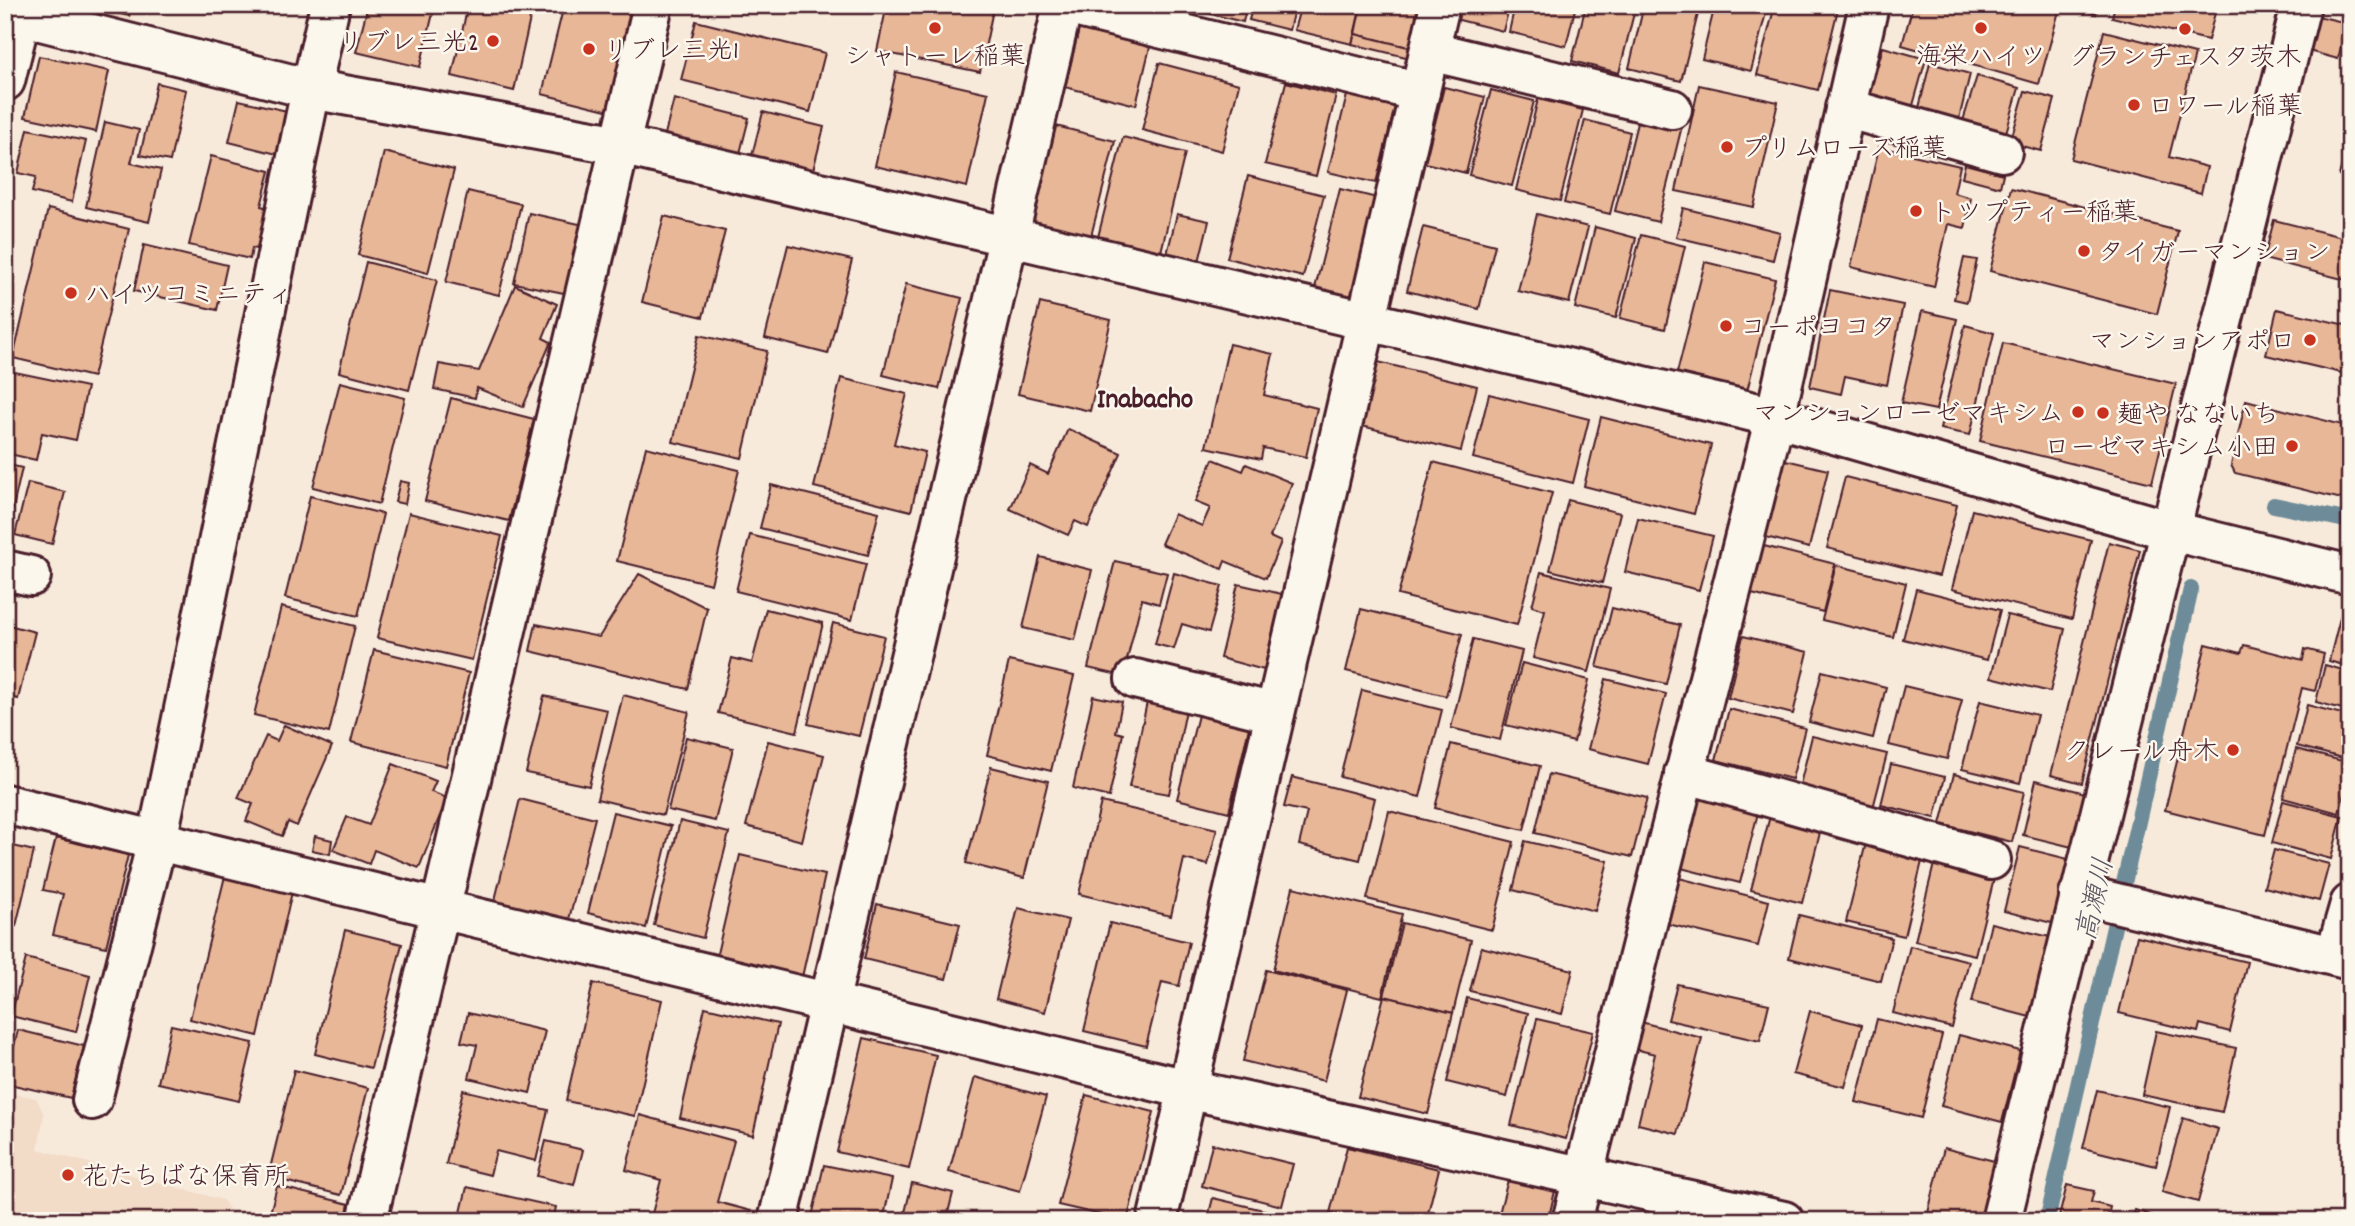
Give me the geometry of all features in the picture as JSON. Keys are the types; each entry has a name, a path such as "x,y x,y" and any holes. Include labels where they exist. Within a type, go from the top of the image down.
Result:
{"street":[{"path":"92,1100 157,841 330,5"},
{"path":"367,1221 653,5"},
{"path":"778,1221 1064,5 1420,92"},
{"path":"1157,1221 1440,5"},
{"path":"1572,1221 1774,416 1869,5"},
{"path":"2001,1221 2104,900 2172,531 2301,5"},
{"path":"5,81 13,14 311,89 620,145 1774,416 2172,531 2350,575"},
{"path":"1430,51 1672,109"},
{"path":"1846,108 2002,152"},
{"path":"1135,679 1275,713"},
{"path":"1684,773 1991,860"},
{"path":"5,804 1187,1089 1784,1221"},
{"path":"2104,900 2342,958 2350,904"}],"shaded area":[{"path":"50,5 135,5 130,24"},
{"name":"花たちばな保育所","path":"5,1092 36,1098 44,1114 38,1149 223,1200 237,1221 5,1221"}],"building":[{"path":"83,5 132,5 129,16"},
{"path":"368,5 435,5 420,67 356,52"},
{"name":"リブレ三光2","path":"468,5 533,5 514,91 452,76"},
{"name":"リブレ三光1","path":"564,5 636,5 610,111 542,94"},
{"name":"シャトーレ稲葉","path":"887,5 994,5 980,72 877,51"},
{"path":"1166,5 1194,5 1192,12"},
{"path":"1205,5 1247,5 1243,22 1203,12"},
{"path":"1253,5 1295,5 1289,30 1249,20"},
{"path":"1301,5 1340,5 1360,10 1352,44 1294,30"},
{"path":"1340,5 1423,5 1412,48 1355,34 1360,10"},
{"path":"1458,5 1510,5 1503,31 1455,19"},
{"path":"1515,5 1576,5 1566,46 1509,32"},
{"path":"1586,5 1636,5 1619,73 1572,61"},
{"path":"1644,5 1679,5 1699,10 1681,81 1629,68"},
{"path":"1715,5 1768,5 1751,71 1702,59"},
{"path":"1775,5 1824,5 1838,9 1818,90 1757,75"},
{"name":"海栄ハイツ","path":"1913,5 2038,5 2059,11 2039,84 1902,45"},
{"path":"2061,5 2098,5 2096,14"},
{"name":"グランチェスタ茨木","path":"2115,5 2217,5 2208,40 2112,17"},
{"path":"2309,14 2347,23 2338,59 2301,49"},
{"path":"696,21 825,53 810,112 681,80"},
{"path":"1079,29 1150,47 1136,105 1065,87"},
{"name":"ロワール稲葉","path":"2104,31 2195,54 2169,157 2207,167 2201,193 2071,159"},
{"path":"1355,34 1412,48 1410,58 1352,44"},
{"path":"1883,47 1926,59 1912,109 1869,97"},
{"path":"39,56 109,71 96,132 25,117"},
{"path":"1159,63 1239,84 1222,151 1142,130"},
{"path":"1930,63 1970,74 1958,123 1918,112"},
{"path":"896,72 988,93 967,187 875,166"},
{"path":"1977,76 2019,88 2005,136 1962,124"},
{"path":"1286,82 1336,95 1316,176 1265,164"},
{"path":"157,83 186,90 170,161 140,155"},
{"name":"プリムローズ稲葉","path":"1699,85 1778,102 1754,207 1676,191"},
{"path":"1444,87 1485,97 1466,173 1425,163"},
{"path":"1491,90 1534,101 1512,186 1469,175"},
{"path":"2025,91 2055,99 2041,151 2010,143"},
{"path":"1347,95 1395,107 1376,183 1328,172"},
{"path":"674,99 749,118 738,161 663,142"},
{"path":"1538,99 1583,110 1560,201 1516,190"},
{"path":"239,100 287,111 277,154 229,142"},
{"path":"763,112 824,127 810,182 749,167"},
{"path":"1639,115 1682,126 1658,222 1615,211"},
{"path":"1585,120 1630,132 1610,214 1564,203"},
{"path":"105,122 139,130 131,163 161,170 149,222 86,207"},
{"path":"1052,125 1115,141 1089,244 1026,228"},
{"path":"28,129 86,141 72,202 32,192 36,177 18,173"},
{"path":"2350,130 2350,179 2339,176"},
{"path":"1123,137 1185,153 1159,260 1096,245"},
{"name":"トツプティー稲葉","path":"1879,147 1960,166 1954,193 1971,198 1965,228 1948,224 1934,287 1851,267"},
{"path":"384,152 454,170 428,273 358,255"},
{"path":"211,156 270,171 261,206 275,210 264,251 252,248 250,259 189,245"},
{"path":"1965,164 2003,174 2000,187 1962,177"},
{"path":"1248,176 1324,195 1303,277 1227,258"},
{"name":"タイガーマンション","path":"2011,188 2178,231 2157,314 1990,271"},
{"path":"1340,189 1381,199 1354,306 1313,296"},
{"path":"468,191 521,204 499,295 446,282"},
{"path":"1683,208 1780,232 1773,260 1676,237"},
{"name":"ハイツコミニティ","path":"48,209 129,229 93,377 13,358"},
{"path":"529,213 584,225 569,294 514,283"},
{"path":"1177,214 1209,221 1196,274 1164,266"},
{"path":"1537,214 1588,227 1569,303 1518,291"},
{"path":"664,216 725,231 703,317 642,302"},
{"path":"2274,220 2350,239 2350,281 2264,259"},
{"path":"1423,227 1495,245 1479,309 1407,291"},
{"path":"1595,227 1636,238 1616,318 1575,308"},
{"path":"1641,235 1685,246 1665,329 1620,318"},
{"path":"144,245 227,265 217,310 134,291"},
{"path":"788,245 852,260 828,354 765,338"},
{"path":"1964,258 1977,260 1967,302 1954,299"},
{"path":"366,262 437,280 409,390 339,372"},
{"name":"コーポヨコタ","path":"1705,262 1775,279 1747,391 1677,373"},
{"path":"906,284 962,298 939,389 883,375"},
{"path":"515,285 557,304 543,338 551,342 523,407 477,388 475,398 434,389 439,364 479,371"},
{"path":"1830,290 1903,305 1887,385 1845,376 1841,394 1810,387"},
{"path":"1040,303 1111,320 1090,411 1018,394"},
{"name":"マンションアポロ","path":"2277,309 2350,326 2350,375 2266,355"},
{"path":"1922,311 1957,319 1936,410 1901,403"},
{"path":"1965,325 1994,333 1970,435 1940,429"},
{"path":"699,335 767,351 742,458 673,442"},
{"name":"マンションローゼマキシム","path":"2003,343 2176,384 2152,483 1980,441"},
{"path":"1229,344 1273,354 1264,395 1317,408 1306,457 1263,448 1261,459 1206,447"},
{"path":"1374,361 1477,386 1461,451 1358,425"},
{"path":"5,370 87,387 76,440 42,433 36,460 5,453"},
{"path":"841,378 907,394 894,444 925,452 911,511 814,487"},
{"path":"340,382 405,398 379,504 313,487"},
{"path":"1489,394 1589,419 1573,483 1473,458"},
{"path":"451,398 534,419 509,521 425,501"},
{"name":"ローゼマキシム小田","path":"2246,400 2350,427 2350,501 2235,473 2231,465"},
{"path":"1601,417 1711,445 1694,514 1584,486"},
{"path":"1068,429 1121,453 1088,527 1075,521 1068,535 1010,509 1030,465 1048,474"},
{"path":"646,447 739,470 711,584 617,561"},
{"path":"1773,457 1828,470 1809,548 1754,534"},
{"path":"1213,459 1243,471 1246,464 1292,483 1270,537 1281,542 1266,578 1225,561 1222,569 1161,544 1174,514 1202,526 1210,508 1195,502"},
{"path":"1433,462 1552,493 1517,625 1398,595"},
{"path":"5,464 22,468 5,543"},
{"path":"1845,477 1957,505 1939,576 1827,548"},
{"path":"400,481 409,483 405,504 395,502"},
{"path":"28,483 65,492 52,544 15,535"},
{"path":"771,485 879,512 868,555 760,528"},
{"path":"310,496 383,514 358,616 285,598"},
{"path":"1568,500 1620,513 1602,583 1550,570"},
{"path":"1972,510 2091,540 2072,619 1952,589"},
{"path":"409,513 502,536 472,660 377,638"},
{"path":"1638,518 1713,536 1699,590 1625,572"},
{"path":"750,535 866,564 852,620 736,591"},
{"path":"2109,542 2140,550 2082,783 2051,775"},
{"path":"1756,544 1835,564 1823,612 1744,592"},
{"path":"1040,557 1092,570 1075,640 1023,628"},
{"path":"1115,561 1167,573 1159,604 1142,599 1123,676 1088,668"},
{"path":"1836,565 1906,583 1893,637 1822,620"},
{"path":"1541,572 1610,589 1589,672 1533,658 1545,610 1532,606"},
{"path":"1174,573 1222,586 1209,632 1182,624 1174,649 1155,644"},
{"path":"639,574 707,608 688,689 530,651 536,624 599,637"},
{"path":"1238,584 1282,594 1264,670 1220,658"},
{"path":"1916,589 2000,610 1987,660 1903,639"},
{"path":"2344,602 2350,604 2350,667 2329,661"},
{"path":"281,607 355,626 329,733 254,715"},
{"path":"1612,608 1680,625 1666,684 1597,667"},
{"path":"766,609 823,623 797,732 718,713 732,658 752,663"},
{"path":"1361,609 1462,634 1446,696 1346,671"},
{"path":"2007,615 2065,629 2050,692 1991,677"},
{"path":"833,623 884,636 859,736 808,724"},
{"path":"5,624 35,632 18,699 5,696"},
{"path":"1743,636 1808,652 1793,714 1728,698"},
{"path":"1473,639 1522,651 1500,740 1451,728"},
{"name":"クレール舟木","path":"2206,644 2241,653 2244,645 2303,660 2305,649 2324,654 2315,691 2302,688 2265,835 2165,810"},
{"path":"374,650 469,673 446,766 351,742"},
{"path":"1009,661 1074,676 1051,771 987,755"},
{"path":"1522,663 1589,680 1574,742 1506,725"},
{"path":"2325,665 2350,672 2350,711 2316,702"},
{"path":"1822,671 1886,687 1873,738 1809,722"},
{"path":"1606,679 1666,694 1648,764 1588,749"},
{"path":"1904,686 1962,700 1947,759 1889,745"},
{"path":"1362,690 1442,710 1420,797 1340,777"},
{"path":"623,695 689,712 663,815 597,799"},
{"path":"544,696 607,710 589,786 526,773"},
{"path":"1093,696 1122,702 1116,732 1123,734 1109,797 1073,788"},
{"path":"1980,701 2037,715 2020,783 1962,769"},
{"path":"1147,702 1186,710 1169,794 1129,787"},
{"path":"2307,705 2350,716 2350,760 2297,746"},
{"path":"1729,709 1805,728 1792,779 1716,760"},
{"path":"1199,711 1250,723 1229,812 1177,799"},
{"path":"284,725 332,746 297,826 288,822 282,836 246,821 253,804 238,798 266,736 277,741"},
{"path":"1812,736 1887,754 1873,808 1799,789"},
{"path":"686,737 733,748 715,821 668,810"},
{"path":"768,741 824,755 802,841 746,826"},
{"path":"1451,744 1540,766 1524,830 1435,808"},
{"path":"2296,749 2350,763 2350,774 2339,813 2283,798"},
{"path":"393,764 436,781 431,792 447,798 419,868 374,850 369,864 333,850 347,817 369,825"},
{"path":"1891,764 1945,777 1935,818 1881,805"},
{"path":"991,767 1048,781 1024,878 966,863"},
{"path":"1549,774 1647,798 1632,857 1535,833"},
{"path":"1954,774 2024,792 2012,842 1941,824"},
{"path":"1292,777 1375,798 1360,860 1299,845 1307,812 1284,807"},
{"path":"2036,780 2085,793 2072,847 2023,835"},
{"path":"1697,785 1761,801 1740,883 1677,867"},
{"path":"520,799 595,818 568,923 494,904"},
{"path":"2283,801 2342,816 2331,859 2272,843"},
{"path":"1101,802 1217,829 1208,865 1184,859 1171,916 1079,894"},
{"path":"1389,811 1514,842 1492,930 1367,899"},
{"path":"613,812 671,826 646,928 588,913"},
{"path":"1771,812 1822,825 1802,903 1751,890"},
{"path":"680,821 729,833 703,938 654,925"},
{"path":"315,836 332,840 330,854 312,850"},
{"path":"56,838 128,855 106,947 53,935 63,894 43,890"},
{"path":"1867,839 1924,853 1904,936 1846,922"},
{"path":"1525,841 1608,861 1595,911 1513,890"},
{"path":"5,844 34,851 16,926 5,924"},
{"path":"2020,847 2072,860 2056,924 2004,911"},
{"path":"2274,850 2329,864 2319,901 2264,887"},
{"path":"740,855 825,875 802,977 716,958"},
{"path":"1935,860 1995,875 1975,955 1915,941"},
{"path":"225,876 292,892 258,1036 190,1019"},
{"path":"1679,878 1769,901 1758,946 1668,924"},
{"path":"1293,887 1402,914 1382,997 1273,970"},
{"path":"877,904 960,924 946,979 864,959"},
{"path":"1018,908 1068,920 1045,1012 996,999"},
{"path":"1799,915 1892,938 1881,981 1789,958"},
{"path":"1110,923 1189,942 1179,986 1162,982 1146,1046 1084,1031"},
{"path":"1402,923 1471,940 1453,1013 1384,996"},
{"path":"1991,923 2050,937 2030,1017 1972,1002"},
{"path":"345,930 402,944 371,1068 315,1054"},
{"path":"2137,936 2247,962 2230,1032 2200,1024 2198,1032 2119,1013"},
{"path":"1910,946 1969,961 1952,1028 1893,1013"},
{"path":"1481,947 1573,970 1562,1014 1470,991"},
{"path":"26,958 90,975 76,1032 11,1016"},
{"path":"1266,970 1347,990 1324,1081 1243,1061"},
{"path":"593,983 662,1000 635,1116 566,1101"},
{"path":"1677,984 1769,1004 1760,1041 1668,1020"},
{"path":"1384,996 1453,1013 1428,1114 1358,1097"},
{"path":"1467,998 1528,1013 1507,1097 1447,1082"},
{"path":"705,1007 778,1024 753,1135 680,1118"},
{"path":"1810,1011 1862,1025 1845,1087 1793,1074"},
{"path":"468,1013 545,1031 530,1093 469,1078 477,1045 461,1042"},
{"path":"1537,1019 1593,1032 1566,1139 1511,1125"},
{"path":"1877,1019 1942,1035 1921,1118 1856,1102"},
{"path":"1637,1021 1702,1038 1678,1134 1638,1124 1655,1054 1630,1048"},
{"path":"171,1025 253,1043 239,1101 158,1083"},
{"path":"18,1030 84,1046 71,1098 5,1083"},
{"path":"2156,1031 2236,1048 2222,1112 2142,1095"},
{"path":"1959,1035 2020,1051 2002,1122 1941,1106"},
{"path":"864,1038 936,1055 909,1169 837,1152"},
{"path":"294,1070 368,1088 341,1195 268,1177"},
{"path":"975,1077 1046,1097 1020,1191 949,1172"},
{"path":"463,1090 548,1110 536,1161 496,1151 490,1175 446,1164"},
{"path":"2097,1090 2170,1107 2156,1166 2083,1148"},
{"path":"1086,1095 1154,1112 1127,1221 1058,1205"},
{"path":"640,1115 734,1141 717,1202 751,1211 748,1221 650,1221 661,1180 626,1170"},
{"path":"2183,1118 2218,1129 2198,1202 2162,1192"},
{"path":"546,1141 583,1150 574,1185 537,1176"},
{"path":"1212,1144 1293,1164 1282,1206 1202,1186"},
{"path":"1347,1147 1439,1169 1426,1221 1362,1221 1330,1213"},
{"path":"1944,1148 1998,1162 1983,1221 1926,1221"},
{"path":"824,1165 892,1179 883,1221 811,1221"},
{"path":"1508,1180 1555,1191 1548,1221 1497,1221"},
{"path":"912,1183 953,1193 946,1221 903,1221"},
{"path":"2067,1185 2094,1191 2091,1202 2110,1207 2107,1221 2058,1221"},
{"path":"277,1186 349,1204 345,1221 268,1221"},
{"path":"467,1187 556,1207 553,1221 459,1221"},
{"path":"1213,1198 1276,1213 1274,1221 1207,1221"},
{"path":"2135,1210 2169,1221 2132,1221"},
{"path":"1001,1213 1036,1221 999,1221"},
{"path":"588,1215 614,1221 587,1221"}],"waterway":[{"name":"高瀬川","path":"2274,505 2350,521"},
{"name":"高瀬川","path":"2047,1221 2191,589"}],"place":[{"name":"シャトーレ稲葉","path":"935,28"},
{"name":"海栄ハイツ","path":"1981,28"},
{"name":"グランチェスタ茨木","path":"2185,29"},
{"name":"リブレ三光2","path":"493,41"},
{"name":"リブレ三光1","path":"589,49"},
{"name":"ロワール稲葉","path":"2134,105"},
{"name":"プリムローズ稲葉","path":"1727,147"},
{"name":"トツプティー稲葉","path":"1916,211"},
{"name":"タイガーマンション","path":"2084,251"},
{"name":"ハイツコミニティ","path":"71,293"},
{"name":"コーポヨコタ","path":"1726,326"},
{"name":"マンションアポロ","path":"2310,340"},
{"name":"マンションローゼマキシム","path":"2078,412"},
{"name":"麺や なないち","path":"2103,413"},
{"name":"ローゼマキシム小田","path":"2292,446"},
{"name":"クレール舟木","path":"2233,750"},
{"name":"花たちばな保育所","path":"68,1175"}],"district":[{"name":"Inabacho","path":"1145,397"}]}
